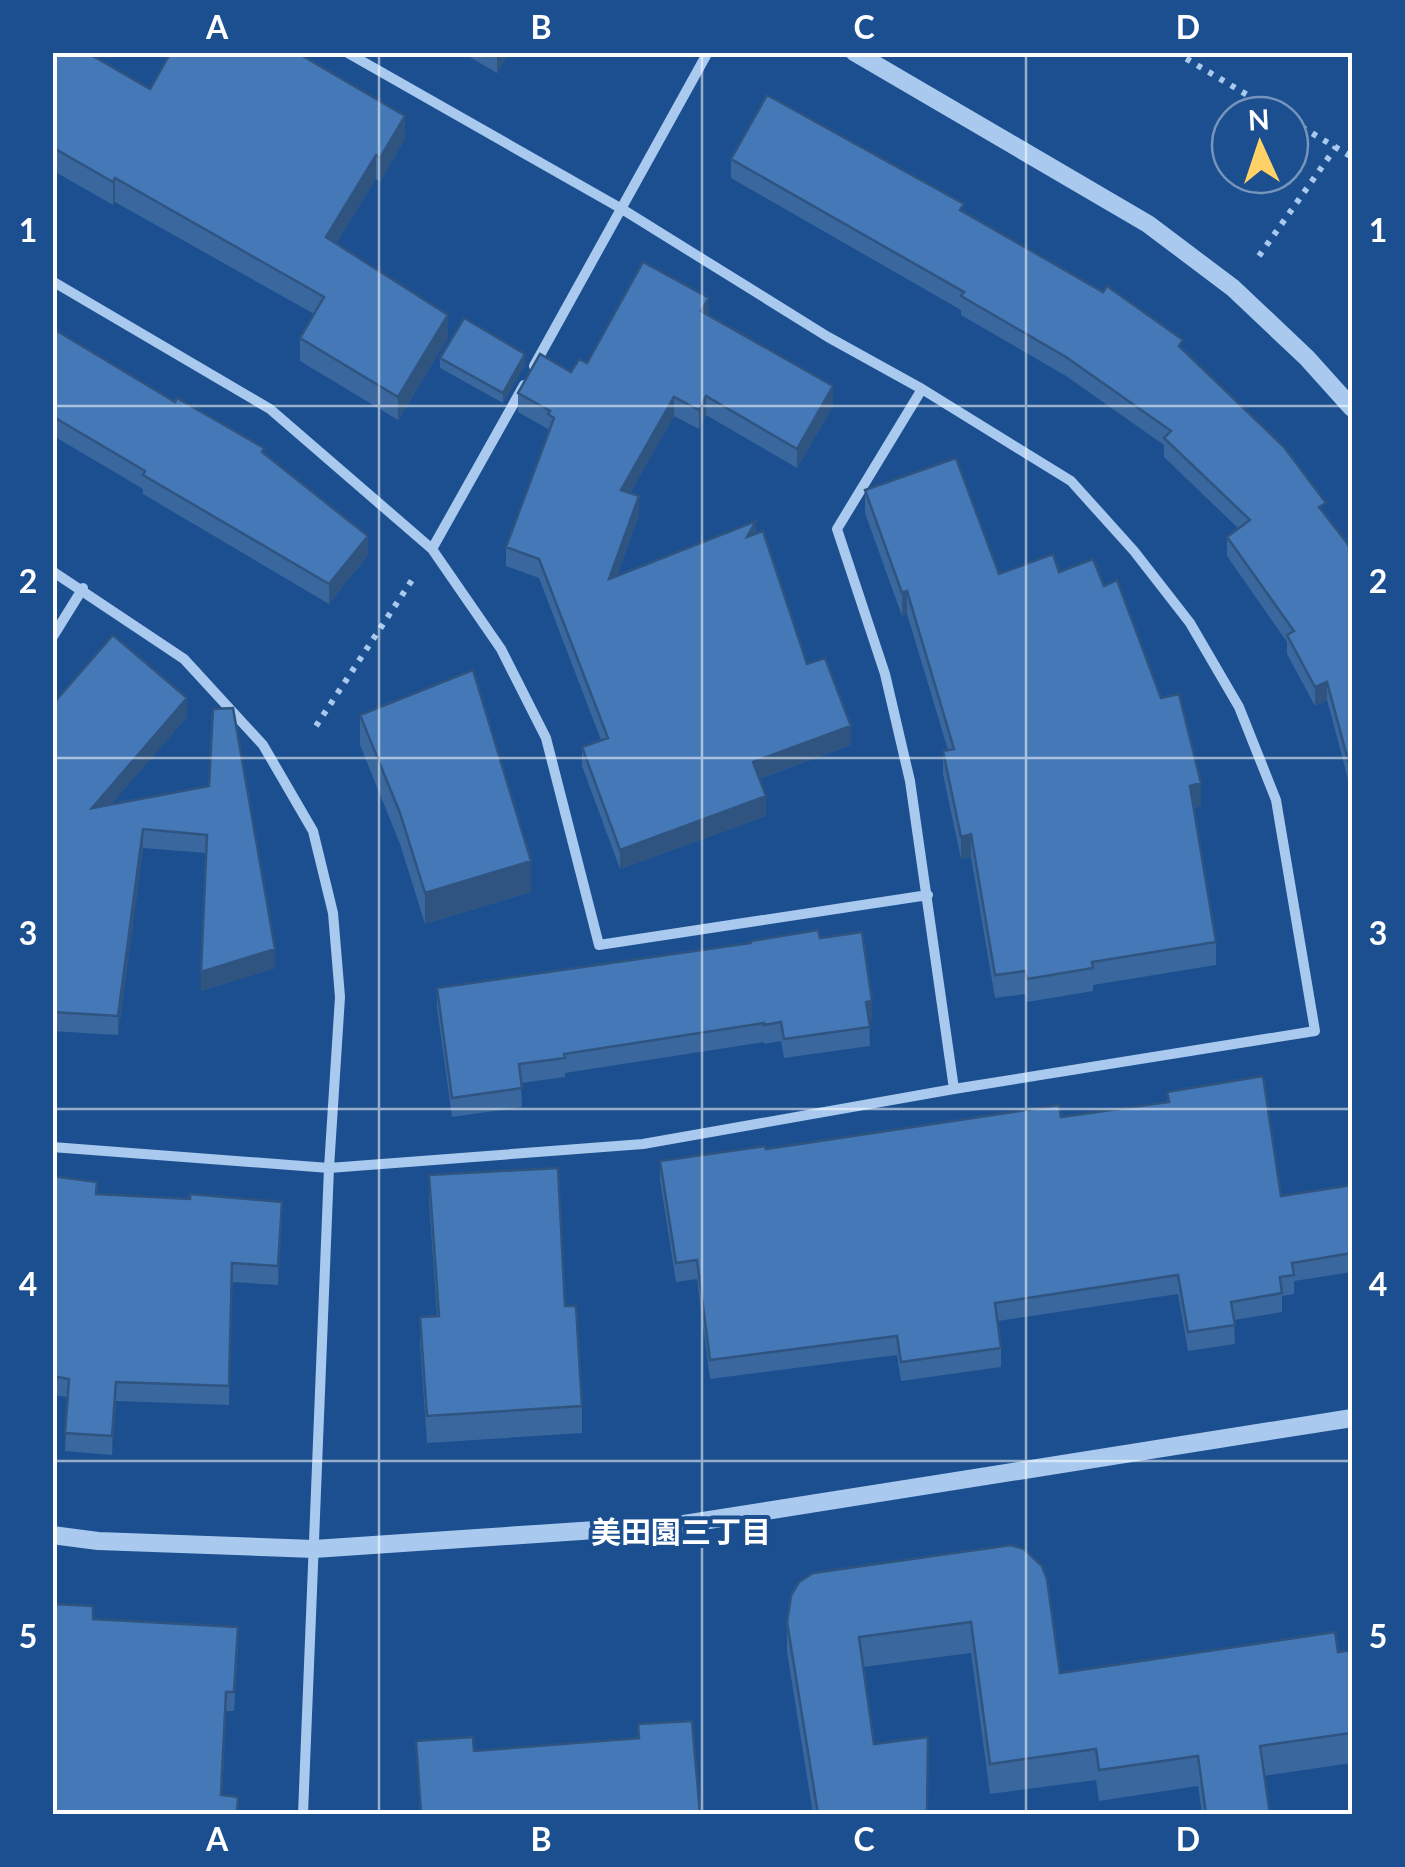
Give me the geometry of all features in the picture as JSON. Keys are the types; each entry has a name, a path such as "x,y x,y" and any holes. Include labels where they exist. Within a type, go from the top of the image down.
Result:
{"street":[{"path":"52,1147 329,1168 643,1144 954,1088 1315,1030 1276,800 1240,707 1190,623 1072,481 622,209 346,52"},
{"path":"432,549 708,52"},
{"path":"854,52 1148,224 1232,288 1308,358 1352,408"},
{"path":"52,281 270,409 432,549 501,649 546,738 599,945 928,895"},
{"path":"922,389 837,529 885,674 910,781 954,1088"},
{"path":"52,571 184,659 263,746 313,831 334,914 340,997 329,1168 303,1814"},
{"path":"52,638 82,588"},
{"path":"52,1535 98,1541 314,1549 684,1524 1352,1418"}],"path":[{"path":"1175,52 1247,95"},
{"path":"1310,132 1352,157"},
{"path":"1288,218 1336,147"},
{"path":"316,726 432,549"}],"building":[{"path":"52,52 86,52 150,89 171,52 296,52 405,116 326,237 448,315 398,397 300,338 324,297 115,178 113,182 52,147"},
{"path":"767,95 964,204 960,210 1103,292 1107,286 1183,340 1179,346 1284,447 1326,503 1319,507 1352,554 1352,775 1327,682 1315,687 1287,635 1294,631 1227,537 1250,520 1164,438 1171,431 1066,357 961,296 964,292 731,159"},
{"path":"643,262 709,298 701,311 833,386 797,449 706,396 699,410 674,397 621,490 639,496 609,579 756,521 747,537 763,531 807,664 825,658 851,726 753,762 766,796 620,850 582,747 608,738 539,559 506,547 554,418 548,414 550,411 518,393 540,354 571,372 579,359 587,363"},
{"path":"464,318 525,354 503,393 440,358"},
{"path":"52,328 175,402 177,398 264,448 262,452 368,536 329,584 143,475 145,471 52,416"},
{"path":"956,458 999,574 1053,554 1059,572 1093,559 1104,586 1117,580 1161,698 1179,694 1201,783 1190,786 1216,942 1092,962 1093,968 1027,979 1025,971 995,975 971,834 961,837 943,751 954,749 907,591 902,593 865,490"},
{"path":"113,635 187,698 92,808 209,786 213,709 233,708 275,949 201,972 207,835 143,829 118,1016 52,1012 52,705"},
{"path":"473,670 531,861 425,893 400,813 360,715"},
{"path":"818,930 820,938 862,932 872,1001 866,1002 870,1027 784,1039 781,1022 764,1023 564,1054 565,1058 519,1064 522,1088 452,1098 437,988"},
{"path":"1263,1076 1281,1196 1352,1185 1352,1253 1292,1263 1294,1275 1280,1277 1282,1293 1231,1302 1235,1325 1188,1332 1178,1275 995,1303 1001,1348 901,1362 897,1336 710,1360 697,1260 676,1263 660,1161 1059,1105 1061,1117 1169,1102 1167,1092"},
{"path":"558,1168 565,1306 576,1306 582,1406 427,1416 420,1317 439,1316 429,1175"},
{"path":"52,1176 97,1182 96,1194 190,1199 190,1194 282,1202 278,1266 232,1263 229,1386 116,1382 112,1436 65,1433 69,1379 52,1376"},
{"path":"1011,1545 1024,1549 1042,1566 1047,1579 1060,1673 1335,1632 1338,1652 1352,1650 1351,1733 1260,1746 1270,1814 1206,1814 1198,1756 1099,1770 1096,1749 990,1764 971,1622 859,1637 874,1744 928,1737 927,1812 818,1814 787,1622 791,1596 799,1582 813,1573"},
{"path":"52,1604 93,1606 93,1619 238,1627 234,1692 226,1692 221,1795 238,1797 237,1814 52,1814"},
{"path":"692,1721 700,1814 421,1814 416,1741 473,1737 474,1751 639,1738 638,1724"}],"district":[{"name":"美田園三丁目","path":"681,1531"}]}
